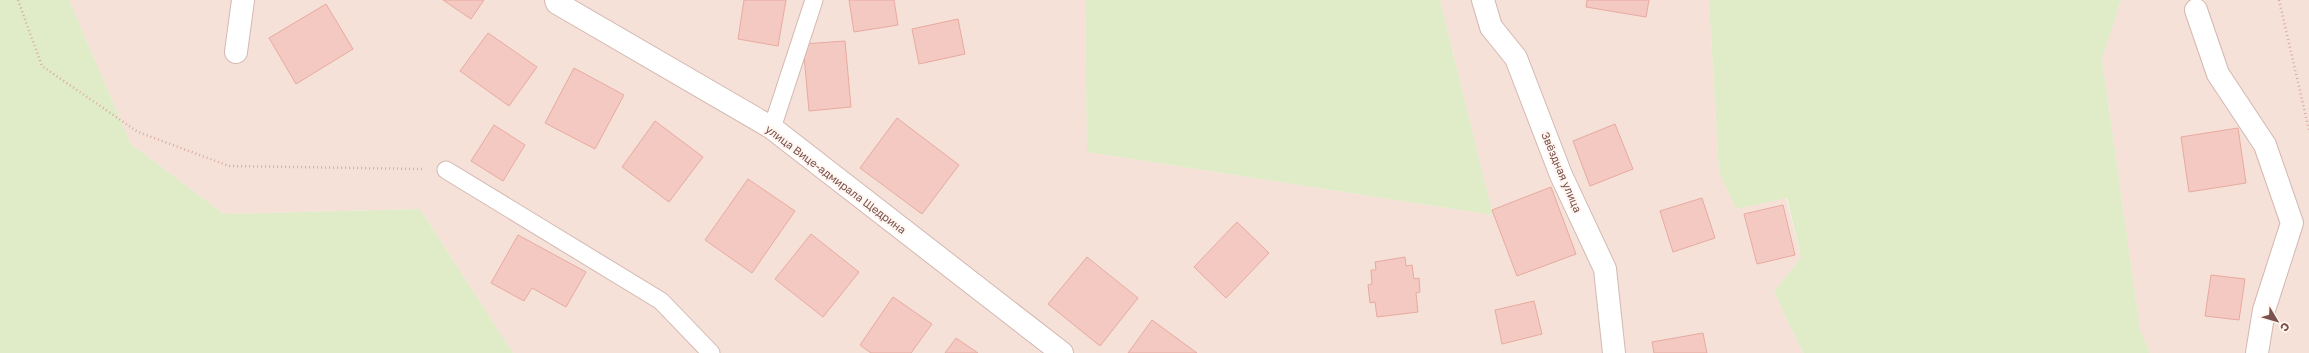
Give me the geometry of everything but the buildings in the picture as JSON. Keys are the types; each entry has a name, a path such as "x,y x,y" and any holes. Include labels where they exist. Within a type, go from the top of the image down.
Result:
{"street":[{"path":"236,52 243,0"},
{"name":"улица Вице-адмирала Щедрина","path":"556,0 557,3 772,128 1062,353"},
{"name":"Звёздная улица","path":"1483,0 1492,27 1516,58 1561,175 1605,269 1614,353"},
{"path":"2196,10 2218,74 2265,145 2292,223 2264,310 2257,353"}],"lane":[{"path":"772,128 814,0"},
{"path":"446,170 661,301 711,353"}],"path":[{"path":"18,0 42,66 138,132 230,166 446,170"},
{"path":"2279,0 2309,130"}],"shaded area":[{"path":"69,0 1085,0 1087,152 1493,215 1440,0 1709,0 1719,172 1736,209 1786,198 1801,257 1774,292 1803,353 513,353 420,209 224,214 131,144"},
{"path":"2121,0 2309,0 2309,353 2150,353 2140,329 2102,59"}],"green space":[{"path":"0,0 69,0 131,144 224,214 420,209 513,353 0,353"},
{"path":"1085,0 1440,0 1493,215 1087,152"},
{"path":"1709,0 2121,0 2102,59 2140,329 2150,353 1803,353 1774,292 1801,257 1787,198 1736,209 1719,172"}]}
